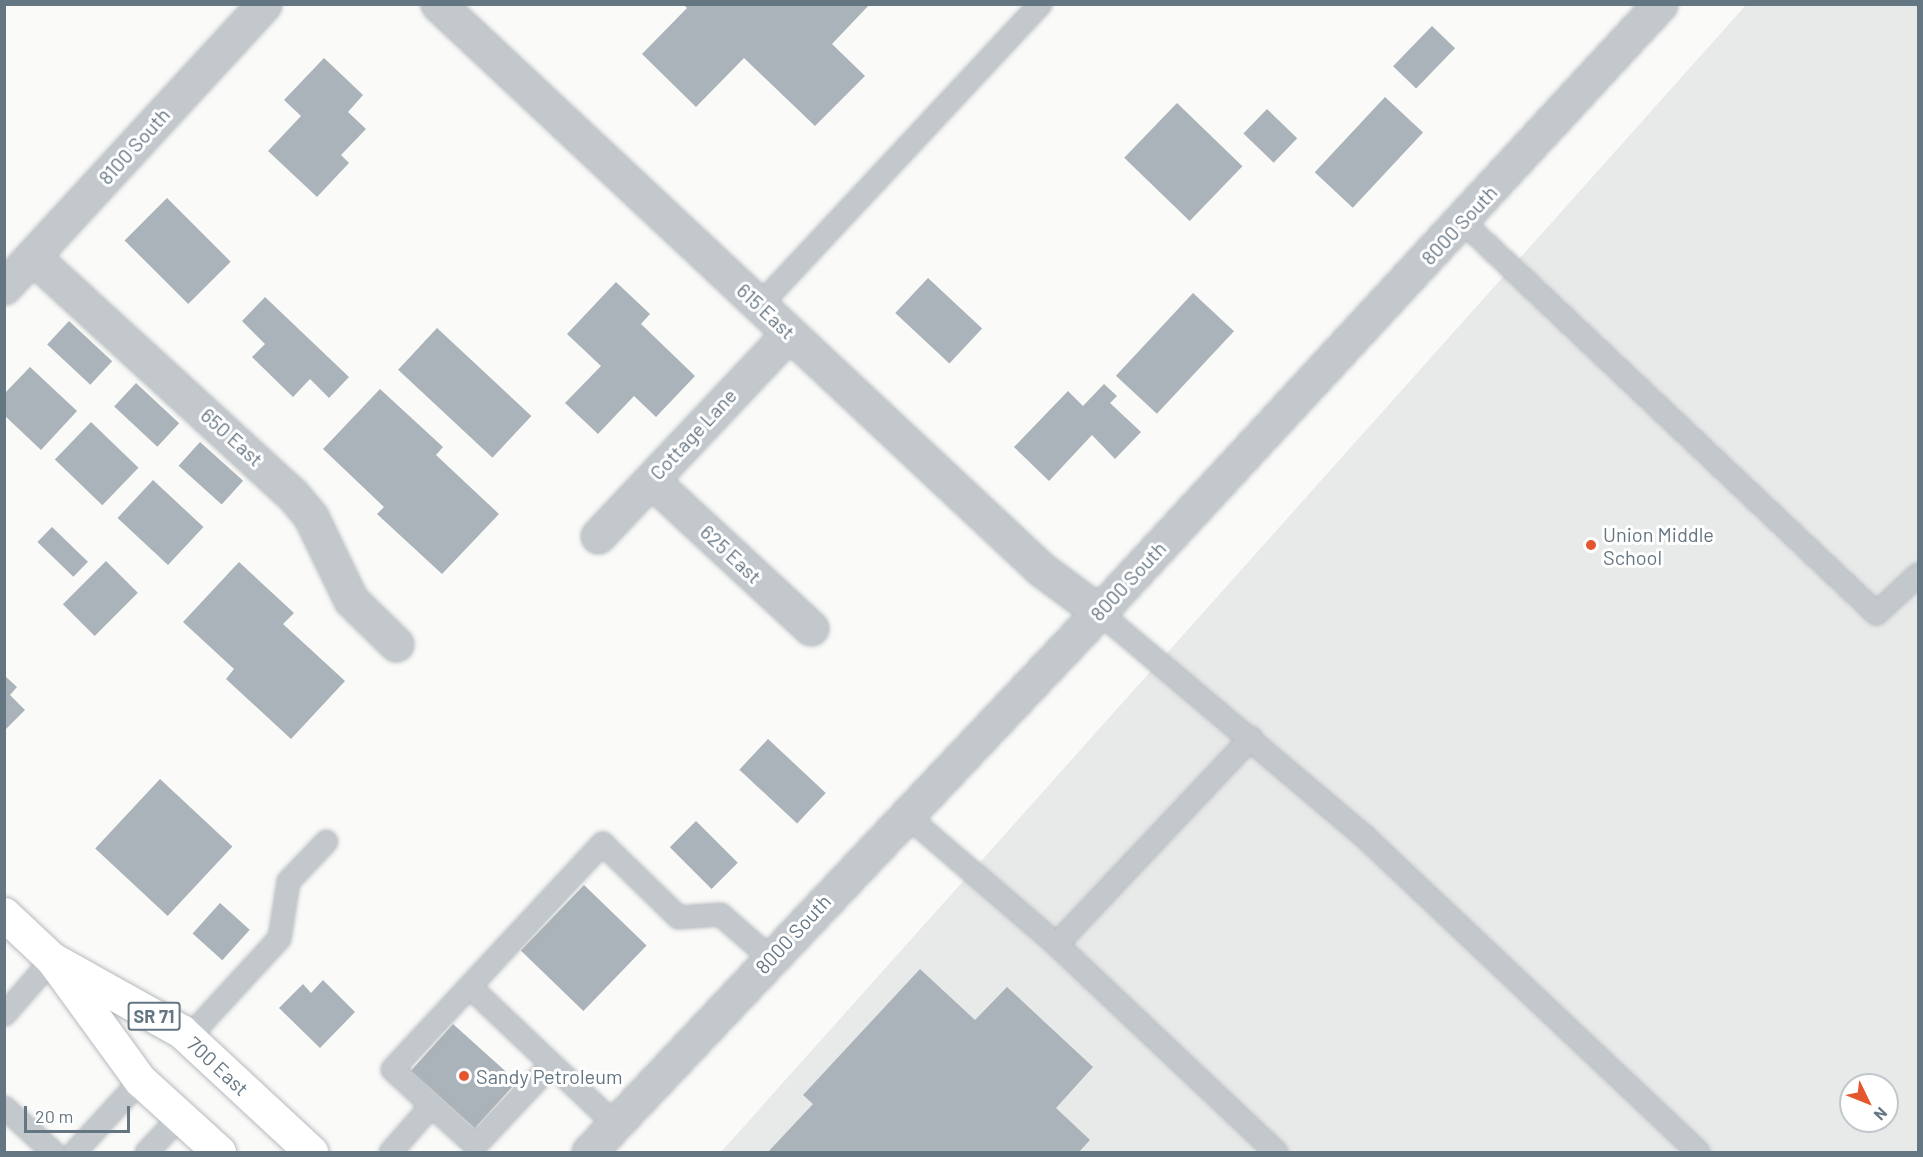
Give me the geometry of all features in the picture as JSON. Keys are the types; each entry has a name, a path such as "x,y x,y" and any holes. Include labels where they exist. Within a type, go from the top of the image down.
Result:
{"main road":[{"name":"700 East","path":"4,914 52,958 140,1080 219,1152"},
{"name":"700 East","path":"52,958 187,1038 310,1152"}],"street":[{"name":"8100 South","path":"4,287 264,4"},
{"name":"8000 South","path":"590,1152 905,814 1099,612 1660,4"},
{"name":"615 East","path":"445,6 1041,569 1099,612"},
{"name":"650 East","path":"33,257 292,494 311,517 351,600 396,644"},
{"name":"Cottage Lane","path":"598,536 789,333"},
{"name":"625 East","path":"651,480 811,628"}],"lane":[{"path":"759,305 1040,4"},
{"path":"1462,221 1876,613 1918,574"},
{"path":"1099,612 1251,737 1363,835 1698,1152"},
{"path":"1056,944 1251,737"},
{"path":"905,814 1056,944 1276,1152"},
{"path":"187,1038 279,938 288,881 326,842"},
{"path":"551,1064 475,1145 392,1069 602,843 678,917 720,914 770,958"},
{"path":"4,1014 52,958"},
{"path":"468,986 616,1125"},
{"path":"74,1152 140,1080"},
{"path":"390,1152 431,1105"},
{"path":"4,1107 53,1152"},
{"path":"146,1152 180,1116"}],"shaded area":[{"name":"Union Middle School","path":"1746,5 1918,5 1918,1152 721,1152"}],"building":[{"path":"683,4 870,4 832,44 865,76 815,126 744,58 696,107 642,54 687,8"},
{"path":"1432,26 1455,48 1416,89 1393,66"},
{"path":"324,58 363,95 348,112 366,129 341,155 349,163 317,197 268,151 301,116 284,100"},
{"path":"1385,97 1423,132 1353,208 1315,172"},
{"path":"1177,103 1242,166 1190,221 1124,158"},
{"path":"1267,109 1297,138 1274,163 1243,133"},
{"path":"167,198 231,262 188,304 125,240"},
{"path":"928,278 982,328 949,364 895,313"},
{"path":"616,282 650,314 641,324 695,376 656,417 634,396 598,434 565,403 601,366 567,334"},
{"path":"1193,293 1234,331 1157,414 1116,376"},
{"path":"265,297 349,377 329,398 310,379 293,397 252,357 265,344 242,321"},
{"path":"69,321 112,361 90,385 47,344"},
{"path":"437,328 531,416 492,458 398,370"},
{"path":"30,367 77,411 41,450 4,415 4,394"},
{"path":"136,383 179,423 157,447 114,406"},
{"path":"1104,384 1117,396 1110,403 1141,432 1115,459 1092,435 1049,481 1014,447 1068,391 1083,406"},
{"path":"380,389 443,447 436,455 499,514 442,574 377,514 384,507 323,449"},
{"path":"91,422 138,468 102,505 55,459"},
{"path":"200,442 243,481 222,505 179,466"},
{"path":"153,480 203,527 168,565 118,518"},
{"path":"52,527 88,562 73,577 37,542"},
{"path":"106,561 138,593 95,636 63,604"},
{"path":"239,562 294,613 283,624 345,681 291,739 226,679 234,669 183,622"},
{"path":"4,675 17,687 10,695 25,710 4,731"},
{"path":"768,739 826,793 797,824 739,770"},
{"path":"160,779 232,847 168,916 95,848"},
{"path":"696,821 738,863 712,889 670,847"},
{"path":"584,885 647,945 583,1011 521,950"},
{"path":"220,903 250,930 222,960 193,933"},
{"path":"920,969 975,1020 1007,987 1093,1067 1056,1108 1090,1140 1079,1152 768,1152 813,1104 803,1095"},
{"path":"323,980 355,1012 320,1048 279,1008 303,984 311,993"},
{"name":"Sandy Petroleum","path":"453,1024 517,1082 475,1128 411,1071"}],"place":[{"name":"Union Middle School","path":"1591,545"},
{"name":"Sandy Petroleum","path":"464,1076"}]}
